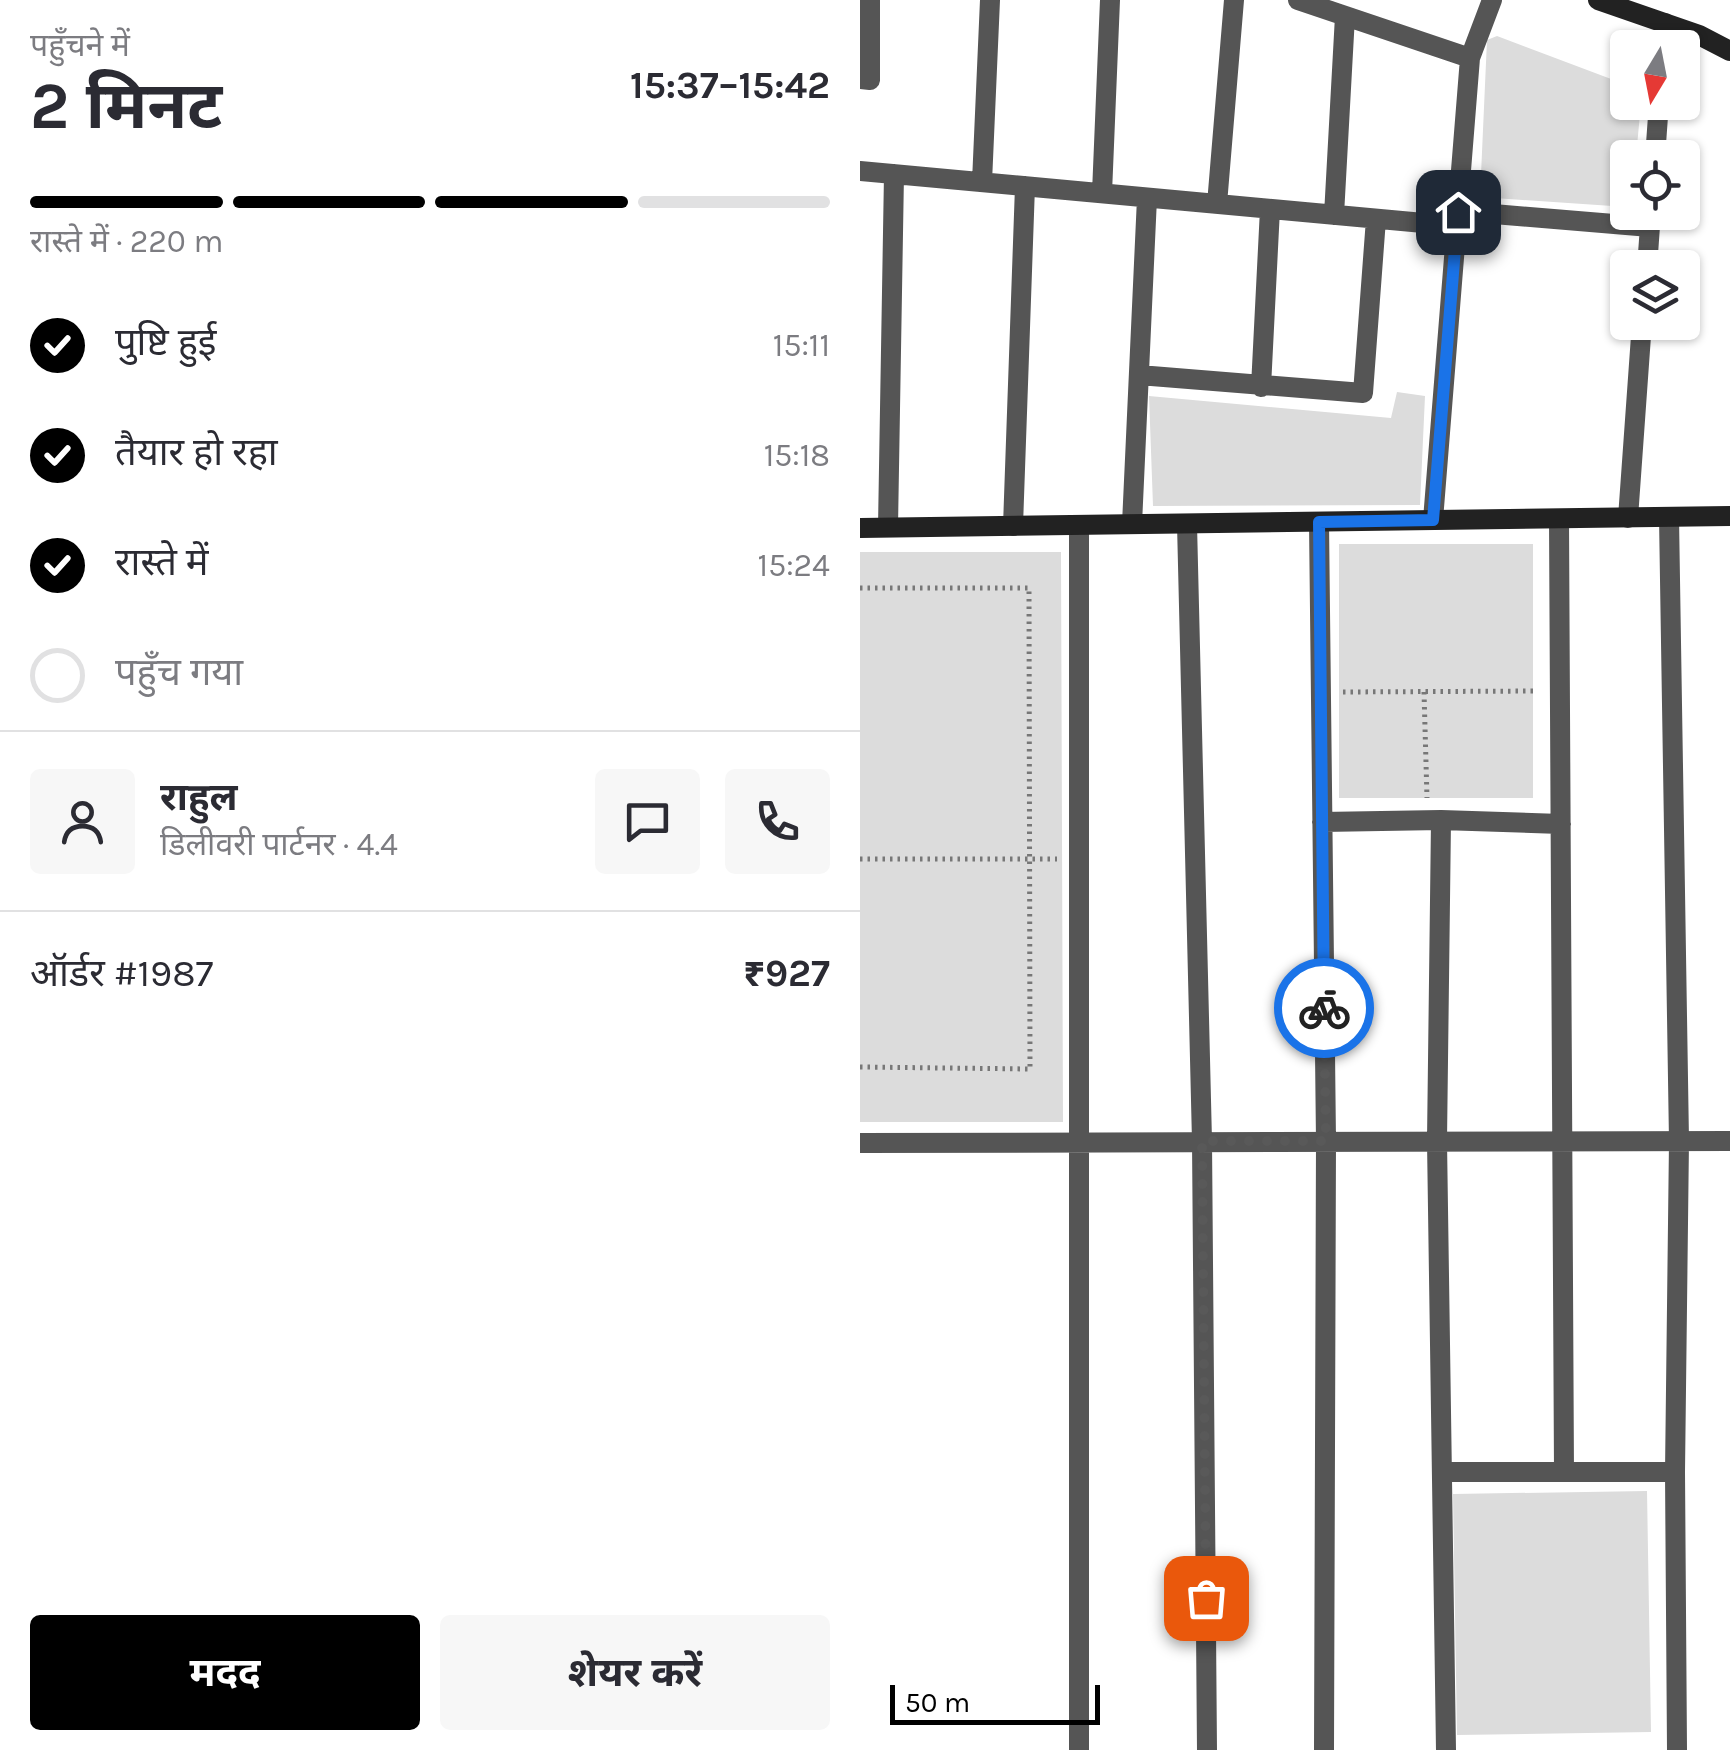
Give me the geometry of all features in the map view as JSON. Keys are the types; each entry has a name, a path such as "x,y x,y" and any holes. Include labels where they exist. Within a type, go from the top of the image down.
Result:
{"street":[{"path":"860,79 870,80 870,0"},
{"path":"982,182 990,0"},
{"path":"1102,194 1110,0"},
{"path":"1217,204 1234,0"},
{"path":"1298,0 1470,58"},
{"path":"1433,520 1470,58 1492,0"},
{"path":"1598,0 1730,50"},
{"path":"1334,215 1346,16"},
{"path":"1665,23 1665,30"},
{"path":"860,171 1376,219 1610,220"},
{"path":"888,527 894,174"},
{"path":"1013,526 1026,186"},
{"path":"1132,524 1147,198"},
{"path":"1261,386 1270,209"},
{"path":"1139,376 1363,393 1376,219"},
{"path":"1628,518 1641,340"},
{"path":"860,528 1730,516"},
{"path":"1669,517 1679,1141 1677,1750"},
{"path":"1558,518 1564,1472"},
{"path":"1319,522 1326,1141 1324,1750"},
{"path":"1187,524 1202,1141 1207,1750"},
{"path":"1079,525 1079,1750"},
{"path":"1434,821 1446,1750"},
{"path":"1322,822 1561,824"},
{"path":"860,1142 1730,1141"},
{"path":"1442,1472 1675,1472"}],"path":[{"path":"860,588 1029,588 1031,859 1030,1069 860,1067"},
{"path":"1321,692 1560,691"},
{"path":"1424,692 1434,821"},
{"path":"860,858 1080,859"}],"shaded area":[{"path":"1497,36 1610,79 1610,120 1639,120 1638,140 1610,140 1610,206 1480,197 1487,40"},
{"path":"1397,392 1425,396 1420,505 1153,506 1149,396 1391,418"},
{"path":"1339,544 1533,544 1533,798 1339,798"},
{"path":"860,552 1061,552 1063,1122 860,1122"},
{"path":"1647,1491 1651,1732 1457,1735 1453,1494"}],"way so far":[{"path":"1206,1598 1202,1141 1326,1141 1324,1008"}],"route":[{"path":"1324,1008 1319,522 1433,520 1458,212"}]}
